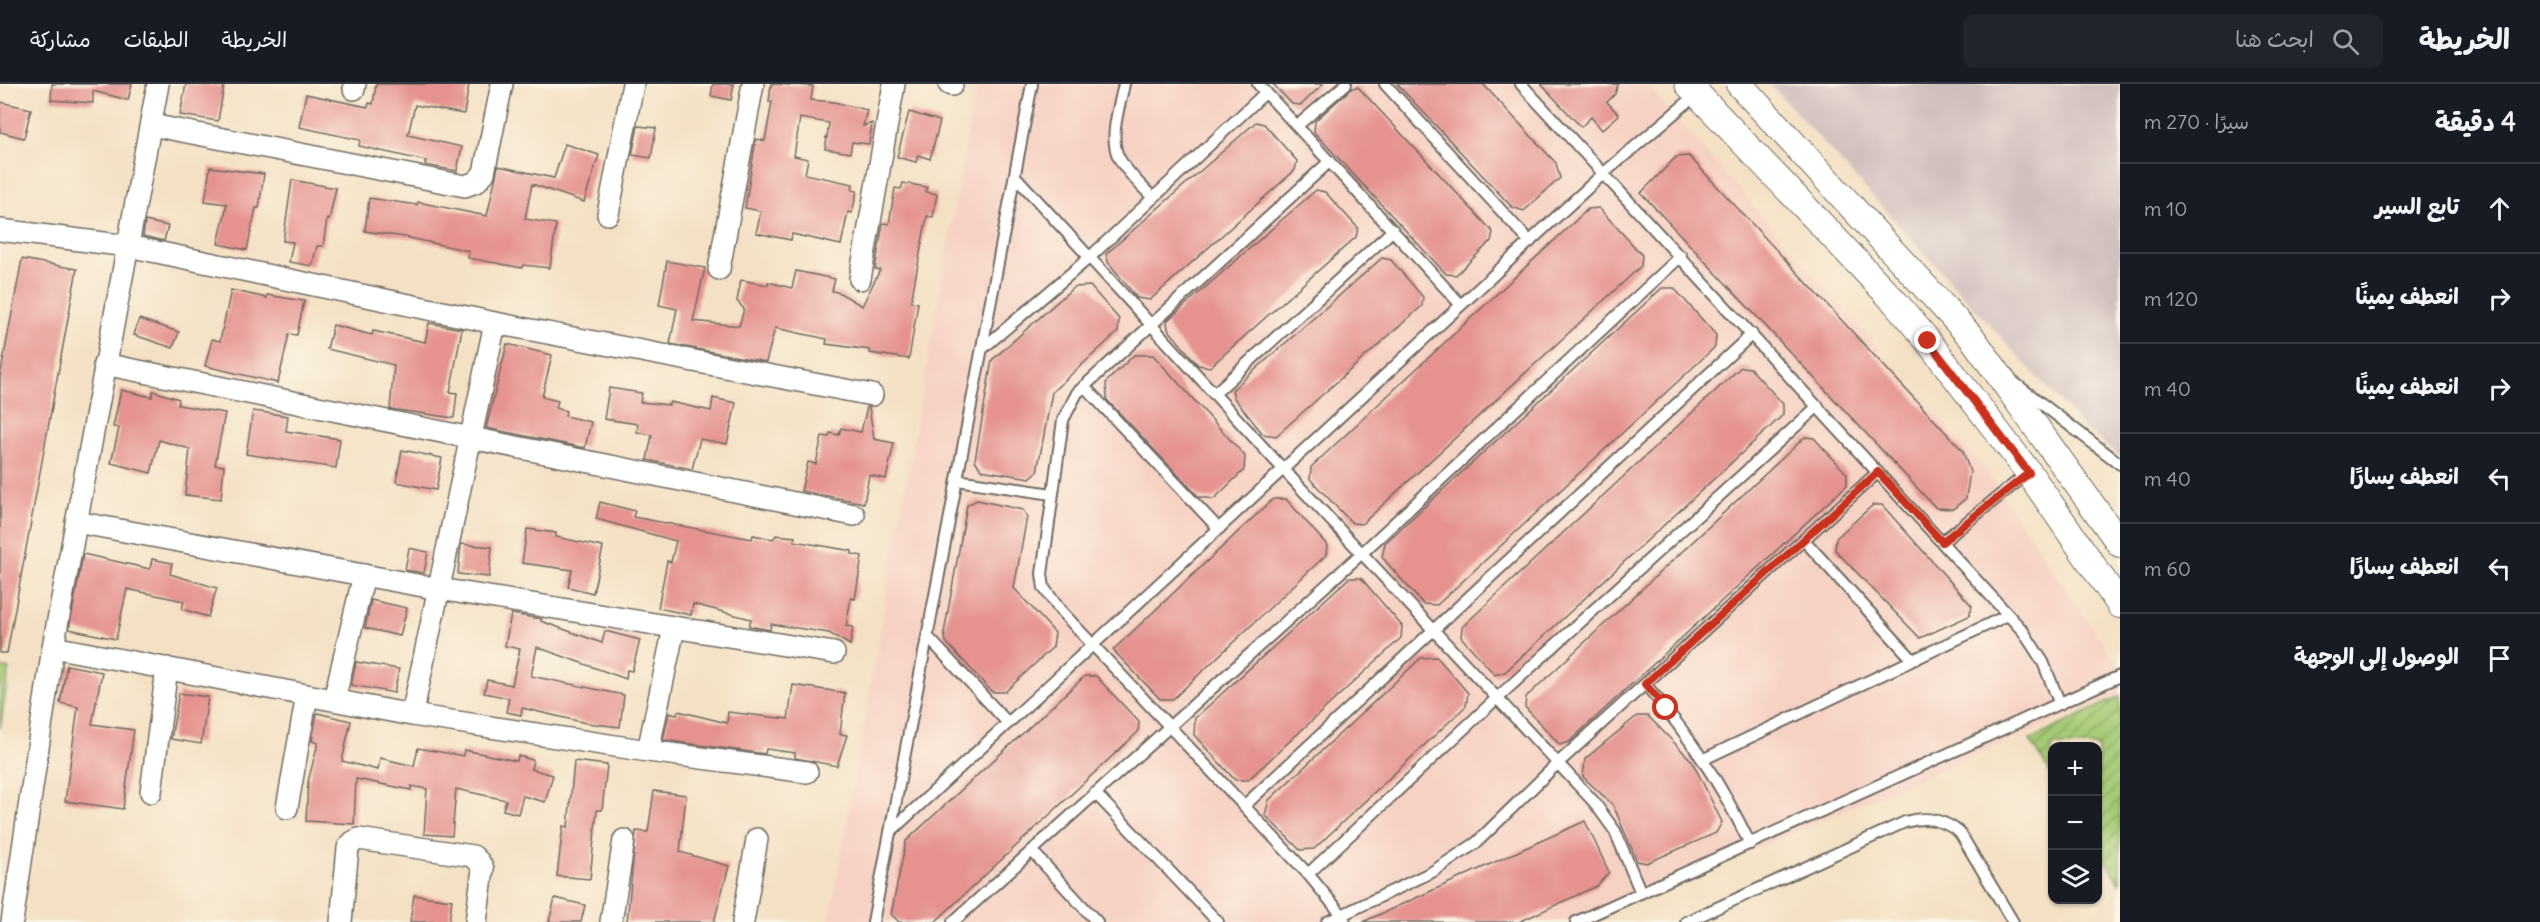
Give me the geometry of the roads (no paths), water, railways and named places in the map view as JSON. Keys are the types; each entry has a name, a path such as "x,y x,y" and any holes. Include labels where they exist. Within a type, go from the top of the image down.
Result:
{"street":[{"path":"12,922 53,647 158,84"},
{"path":"151,125 465,186 476,182 484,173 502,84"},
{"path":"608,214 633,84"},
{"path":"719,269 753,84"},
{"path":"861,279 894,84"},
{"path":"1739,84 1948,310 1996,369 2120,544"},
{"path":"1698,87 1908,318 1961,382 2029,473 2120,605"},
{"path":"0,230 128,246 495,323 872,396"},
{"path":"412,715 495,323"},
{"path":"104,364 471,436 854,515"},
{"path":"76,522 439,589 834,653"},
{"path":"334,700 364,575"},
{"path":"648,751 674,628"},
{"path":"53,647 412,715 648,751 807,772"},
{"path":"151,792 167,668"},
{"path":"287,808 307,695"},
{"path":"340,922 348,848 352,842 360,839 472,856 483,869 476,922"},
{"path":"743,922 757,839"},
{"path":"610,922 624,840"}],"lane":[{"path":"873,922 1032,84"},
{"path":"1297,126 1346,84"},
{"path":"1385,84 1530,242"},
{"path":"1521,84 1681,256 2029,639 2043,662 2060,704"},
{"path":"1125,85 1115,134 1116,152 1119,160 1153,198"},
{"path":"890,832 1698,87"},
{"path":"982,349 1089,258 1153,198 1262,88 1461,305"},
{"path":"1330,161 1150,324 1071,401 1063,420 1042,574 1044,588 1060,610 1308,874 1344,919"},
{"path":"1015,176 1283,470 1605,816 1623,847 1641,892"},
{"path":"1214,394 1393,230"},
{"path":"953,922 966,918 1032,851 1362,553 1681,256"},
{"path":"1244,806 1435,631 1752,334"},
{"path":"1996,369 2120,464"},
{"path":"1084,386 1219,529"},
{"path":"1308,874 1497,698 1818,406"},
{"path":"1327,922 1344,919 1462,854 1558,763 1878,472"},
{"path":"1942,542 2029,473"},
{"path":"957,480 1052,494"},
{"path":"1804,540 1913,660"},
{"path":"1704,759 2008,615"},
{"path":"927,636 1008,723"},
{"path":"1576,922 2120,676"},
{"path":"1645,684 1673,716 1704,759 1725,794 1750,844"},
{"path":"1095,793 1218,922"},
{"path":"1686,922 1905,822 1928,818 1951,825 1960,833 2013,922"},
{"path":"1032,851 1097,922"}]}
